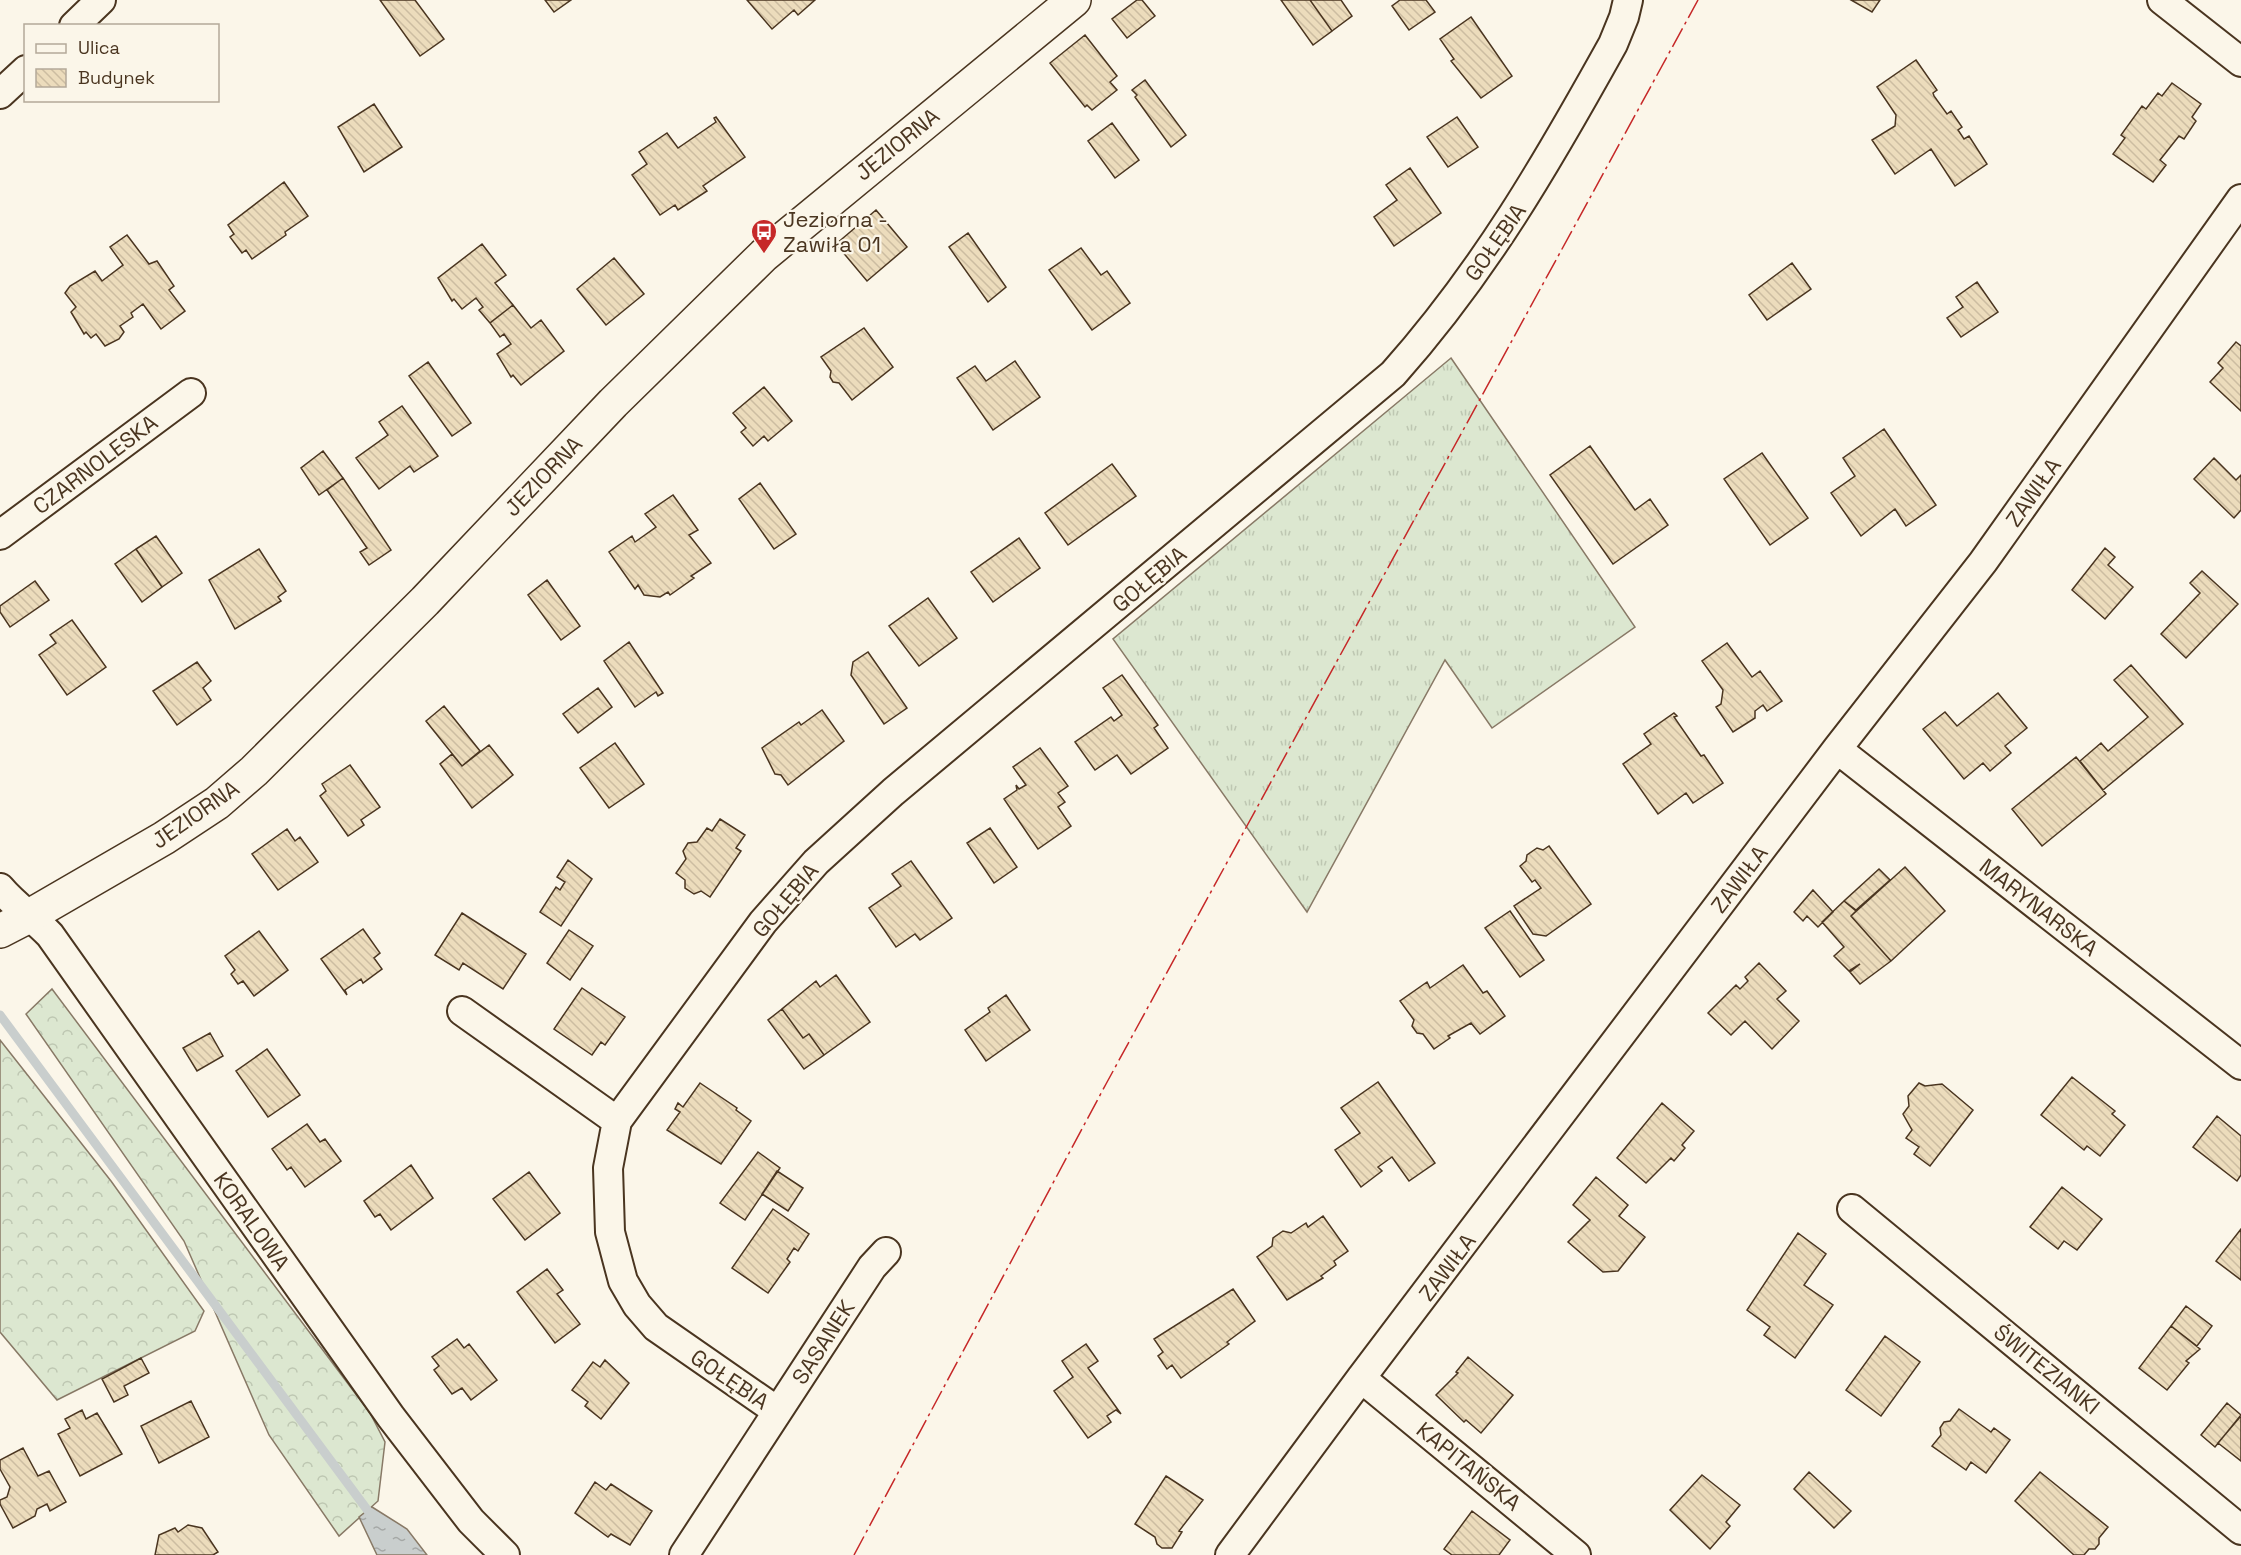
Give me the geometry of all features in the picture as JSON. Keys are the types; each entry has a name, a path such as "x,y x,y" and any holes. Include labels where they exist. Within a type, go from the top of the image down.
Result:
{"street":[{"path":"76,24 101,0"},
{"name":"JEZIORNA","path":"0,931 164,838 217,802 254,771 417,609 613,403 764,255 1074,0"},
{"name":"GOŁĘBIA","path":"777,1411 656,1327 637,1305 623,1281 609,1232 608,1168 617,1121 763,922 816,862 892,792 1393,374 1425,338 1523,203 1613,44 1628,0"},
{"path":"2162,0 2241,62"},
{"path":"0,94 24,72"},
{"name":"ZAWIŁA","path":"1230,1555 1361,1378 1837,749 1983,562 2241,199"},
{"name":"CZARNOLESKA","path":"0,535 191,393"},
{"name":"MARYNARSKA","path":"1837,749 2241,1065"},
{"name":"KORALOWA","path":"0,888 16,907 31,915 57,945 391,1417 471,1521 505,1555"},
{"path":"462,1011 617,1121"},
{"name":"ŚWITEZIANKI","path":"1852,1209 2241,1530"},
{"name":"SASANEK","path":"684,1555 872,1267 886,1252"},
{"name":"KAPITAŃSKA","path":"1361,1378 1576,1555"}],"green space":[{"path":"1451,358 1635,627 1492,728 1445,660 1307,912 1113,639"},
{"path":"52,989 370,1413 385,1442 378,1501 339,1536 269,1435 184,1241 26,1014"},
{"path":"0,1040 111,1181 204,1311 195,1331 57,1400 0,1332"}],"water":[{"path":"372,1507 407,1529 427,1555 377,1555 359,1517"}],"building":[{"path":"380,0 415,0 444,39 420,56"},
{"path":"545,0 571,0 554,12"},
{"path":"747,0 815,0 798,15 794,10 772,29"},
{"path":"1137,0 1142,0 1155,16 1127,38 1112,19"},
{"path":"1281,0 1310,0 1332,31 1313,45"},
{"path":"1310,0 1341,0 1352,16 1332,31"},
{"path":"1400,0 1426,0 1435,12 1409,30 1392,6"},
{"path":"1851,0 1880,0 1872,12"},
{"path":"1471,17 1512,76 1481,98 1451,61 1454,59 1440,39"},
{"path":"1085,35 1117,76 1110,82 1117,90 1092,110 1087,105 1085,107 1050,63"},
{"path":"1916,60 1937,90 1933,93 1934,96 1947,114 1951,111 1962,127 1958,130 1964,139 1969,136 1987,164 1955,186 1931,149 1895,174 1872,140 1895,126 1896,115 1877,87"},
{"path":"1145,80 1186,135 1171,147 1132,90"},
{"path":"2172,83 2201,104 2192,117 2196,121 2184,139 2179,136 2160,160 2166,165 2153,182 2113,154 2125,138 2121,135 2142,106 2146,109 2158,93 2162,96"},
{"path":"374,104 402,147 364,172 338,127"},
{"path":"716,117 745,157 703,186 707,191 678,210 675,205 660,215 632,175 647,164 639,152 667,133 678,148 716,122 714,118"},
{"path":"1457,117 1478,147 1448,167 1427,137"},
{"path":"1112,123 1139,160 1115,178 1088,141"},
{"path":"1410,168 1441,213 1394,246 1374,217 1397,200 1386,185"},
{"path":"284,182 308,216 252,259 246,250 242,253 230,237 234,234 228,225"},
{"path":"876,210 907,247 867,281 836,244"},
{"path":"968,233 1006,287 988,302 949,247"},
{"path":"127,235 149,264 157,261 174,286 169,290 185,311 161,329 143,304 131,313 133,317 120,326 124,332 119,339 105,346 96,334 91,338 86,332 84,334 71,312 76,307 65,293 70,286 95,271 102,281 123,265 110,247"},
{"path":"482,244 506,275 495,283 513,305 490,323 479,310 483,307 476,298 462,309 454,299 452,301 438,278"},
{"path":"1081,248 1101,275 1107,271 1130,303 1092,330 1049,270"},
{"path":"614,258 644,294 606,325 577,289"},
{"path":"1792,263 1811,289 1767,320 1749,295"},
{"path":"1977,282 1998,312 1961,337 1947,318 1963,307 1956,297"},
{"path":"513,305 531,328 541,320 564,351 521,385 513,375 511,377 497,354 511,344 504,334 500,337 490,323"},
{"path":"864,328 893,367 852,400 839,383 833,382 830,377 831,371 821,357"},
{"path":"2236,342 2241,346 2241,411 2210,382 2223,368 2218,363"},
{"path":"1015,361 1040,397 993,430 957,378 975,366 986,381"},
{"path":"428,362 471,423 452,436 409,376"},
{"path":"764,387 792,421 768,441 764,436 753,446 741,432 746,428 733,413"},
{"path":"402,406 438,456 414,472 410,466 379,489 356,458 388,435 379,422"},
{"path":"1884,429 1936,505 1906,526 1895,509 1861,536 1831,493 1855,476 1843,458"},
{"path":"1590,446 1635,510 1650,499 1668,525 1613,564 1550,475"},
{"path":"323,451 343,478 319,495 301,468"},
{"path":"1762,453 1808,518 1770,545 1724,479"},
{"path":"2214,458 2236,480 2241,475 2241,510 2234,518 2194,479"},
{"path":"1112,464 1136,496 1068,545 1045,513"},
{"path":"343,478 391,550 369,565 360,552 367,548 327,490"},
{"path":"760,483 796,534 774,549 739,499"},
{"path":"673,495 698,530 689,535 711,563 691,576 694,578 670,595 668,592 660,597 644,595 638,585 635,589 609,552 632,536 635,542 656,527 645,514"},
{"path":"156,536 182,573 162,587 136,549"},
{"path":"1019,538 1040,568 993,602 971,572"},
{"path":"2105,548 2115,557 2108,565 2133,587 2105,619 2072,590"},
{"path":"136,549 162,587 142,602 115,564"},
{"path":"259,549 286,591 278,597 281,601 235,629 209,580"},
{"path":"2202,571 2238,604 2186,658 2161,634 2200,593 2190,583"},
{"path":"547,580 580,626 561,640 528,595"},
{"path":"35,581 49,600 10,627 0,612 0,606"},
{"path":"928,598 957,638 919,666 889,626"},
{"path":"72,620 106,667 67,695 39,655 56,643 50,635"},
{"path":"629,642 663,693 658,696 656,692 635,707 604,661"},
{"path":"1727,643 1752,677 1760,671 1782,701 1767,711 1763,705 1755,711 1755,718 1733,732 1716,707 1721,704 1723,690 1702,661"},
{"path":"868,652 907,708 884,724 851,675 853,662"},
{"path":"197,662 211,681 203,688 211,700 177,725 153,691"},
{"path":"2131,665 2183,724 2103,790 2080,761 2101,743 2108,751 2148,717 2114,680"},
{"path":"1122,675 1158,725 1154,728 1168,748 1131,774 1117,755 1095,770 1075,742 1111,717 1114,721 1122,715 1103,688"},
{"path":"598,688 612,707 578,733 563,714"},
{"path":"1998,693 2027,728 2005,746 2011,753 1990,771 1983,763 1964,779 1923,729 1945,712 1957,726"},
{"path":"444,706 480,751 462,766 426,721"},
{"path":"822,710 844,741 788,785 781,775 775,774 762,748 799,722 801,725"},
{"path":"1674,713 1677,716 1674,717 1701,756 1704,755 1723,783 1693,803 1686,793 1658,814 1623,764 1651,744 1644,734"},
{"path":"615,743 644,784 609,808 580,768"},
{"path":"489,745 513,775 472,808 440,764 452,754 462,766"},
{"path":"1040,748 1068,786 1058,793 1065,802 1058,807 1071,826 1038,849 1004,799 1017,790 1016,785 1019,789 1026,785 1013,767"},
{"path":"2076,757 2106,794 2042,846 2012,809"},
{"path":"350,765 380,807 361,820 364,825 348,836 320,796 326,791 322,784"},
{"path":"720,819 745,835 736,848 741,851 710,897 701,891 694,894 685,888 685,880 676,873 686,859 683,851 688,843 697,842 707,828 712,831"},
{"path":"990,828 1017,867 994,883 967,843"},
{"path":"287,829 295,841 300,837 318,862 278,890 252,854"},
{"path":"1549,846 1591,904 1546,936 1533,934 1514,906 1541,888 1535,880 1532,882 1520,866 1526,861 1527,855 1537,848 1543,850"},
{"path":"568,860 592,879 561,926 540,912 556,887 560,890 565,882 557,877"},
{"path":"911,861 952,918 920,940 915,934 896,947 869,908 901,886 892,874"},
{"path":"1905,867 1945,911 1891,961 1851,916"},
{"path":"1879,869 1890,880 1856,910 1844,901"},
{"path":"1813,890 1833,912 1818,927 1807,916 1803,921 1794,912"},
{"path":"1844,901 1856,911 1851,916 1891,961 1860,984 1850,972 1860,964 1849,971 1834,956 1844,947 1822,922"},
{"path":"1510,911 1544,960 1520,977 1485,928"},
{"path":"462,913 526,954 503,989 463,963 459,970 435,955"},
{"path":"363,929 380,953 374,958 382,969 363,983 361,979 345,990 347,995 321,959"},
{"path":"569,930 593,946 570,980 547,963"},
{"path":"259,931 288,970 254,996 243,981 238,984 231,974 235,970 225,956"},
{"path":"1759,963 1786,991 1777,999 1799,1021 1772,1049 1745,1021 1731,1035 1708,1013 1736,985 1740,989 1748,981 1745,977"},
{"path":"1463,965 1483,993 1487,991 1505,1016 1480,1034 1471,1023 1448,1036 1450,1038 1434,1049 1423,1034 1417,1033 1412,1026 1414,1020 1400,1001 1427,982 1430,988"},
{"path":"836,975 870,1022 824,1055 809,1034 803,1038 782,1009 816,981 820,987"},
{"path":"582,988 625,1017 605,1045 601,1042 592,1055 554,1029"},
{"path":"1006,995 1030,1030 986,1061 965,1030 990,1012 988,1008"},
{"path":"782,1009 803,1038 809,1034 824,1055 804,1069 768,1020"},
{"path":"210,1033 223,1056 197,1071 183,1048"},
{"path":"267,1049 300,1095 268,1117 236,1071"},
{"path":"2072,1077 2115,1111 2112,1114 2125,1125 2100,1156 2087,1146 2084,1150 2041,1115"},
{"path":"1378,1082 1435,1163 1409,1181 1392,1157 1378,1167 1382,1171 1361,1187 1335,1150 1360,1133 1341,1108"},
{"path":"700,1083 737,1108 736,1110 751,1121 721,1164 667,1130 680,1112 675,1109 678,1103 683,1107"},
{"path":"1919,1083 1925,1086 1942,1084 1973,1110 1930,1166 1914,1154 1919,1147 1906,1138 1912,1130 1903,1114 1909,1106 1908,1096"},
{"path":"1662,1103 1694,1131 1682,1145 1685,1148 1674,1161 1671,1158 1646,1183 1617,1158"},
{"path":"2217,1116 2241,1136 2241,1175 2237,1181 2193,1147"},
{"path":"307,1124 320,1142 325,1139 341,1161 305,1187 291,1167 287,1170 272,1149"},
{"path":"758,1152 780,1168 745,1220 720,1203"},
{"path":"411,1165 433,1198 391,1230 380,1214 375,1217 364,1201"},
{"path":"777,1171 803,1188 788,1211 762,1194"},
{"path":"529,1172 560,1213 525,1240 493,1199"},
{"path":"1596,1177 1628,1205 1619,1216 1645,1237 1618,1271 1603,1272 1568,1242 1590,1220 1573,1205"},
{"path":"2062,1187 2102,1219 2077,1250 2064,1241 2058,1249 2030,1227"},
{"path":"773,1209 809,1234 798,1251 794,1248 787,1259 790,1262 768,1293 732,1268"},
{"path":"1323,1216 1348,1251 1334,1261 1336,1265 1321,1276 1323,1278 1287,1300 1257,1257 1272,1246 1273,1238 1283,1231 1291,1233 1306,1223 1308,1227"},
{"path":"2241,1229 2241,1280 2216,1261"},
{"path":"1798,1233 1826,1254 1804,1285 1833,1305 1795,1358 1764,1335 1770,1327 1747,1310"},
{"path":"547,1269 563,1290 557,1294 580,1324 555,1343 517,1292"},
{"path":"1233,1289 1255,1321 1227,1342 1229,1344 1181,1378 1172,1365 1167,1369 1158,1356 1163,1352 1154,1339"},
{"path":"2186,1306 2212,1326 2197,1346 2171,1326"},
{"path":"2171,1326 2200,1349 2186,1361 2189,1363 2167,1390 2139,1368"},
{"path":"1885,1336 1920,1362 1881,1416 1846,1390"},
{"path":"457,1339 464,1348 469,1344 497,1380 471,1400 462,1388 452,1394 434,1370 439,1366 432,1357"},
{"path":"1086,1344 1098,1361 1088,1368 1121,1414 1116,1410 1107,1416 1111,1422 1088,1438 1054,1391 1073,1377 1062,1361"},
{"path":"1468,1357 1513,1395 1481,1433 1466,1420 1464,1422 1436,1395 1458,1373 1456,1372"},
{"path":"141,1358 149,1373 124,1386 128,1395 114,1402 102,1379"},
{"path":"605,1360 629,1383 601,1419 585,1406 588,1402 572,1390 593,1362 600,1367"},
{"path":"191,1401 209,1437 159,1463 141,1426"},
{"path":"2227,1403 2241,1415 2215,1447 2201,1435"},
{"path":"1959,1409 1991,1432 1994,1428 2010,1440 1986,1473 1971,1462 1966,1470 1932,1446 1941,1435 1940,1428 1944,1422 1950,1421"},
{"path":"82,1410 86,1419 97,1413 122,1454 80,1476 58,1434 70,1428 65,1419"},
{"path":"2241,1418 2241,1461 2218,1443"},
{"path":"23,1448 38,1476 49,1471 66,1502 50,1511 47,1504 37,1509 35,1516 13,1528 0,1504 0,1500 7,1497 10,1487 0,1469 0,1460"},
{"path":"1809,1472 1851,1511 1834,1528 1794,1489"},
{"path":"2040,1472 2108,1527 2099,1538 2099,1544 2095,1549 2089,1549 2084,1555 2074,1555 2015,1501"},
{"path":"1702,1475 1740,1505 1726,1522 1730,1526 1710,1549 1670,1510"},
{"path":"1166,1476 1203,1500 1179,1531 1182,1532 1172,1548 1162,1548 1157,1544 1155,1537 1135,1524"},
{"path":"595,1482 606,1490 611,1484 652,1511 630,1545 611,1534 608,1537 575,1513"},
{"path":"1472,1511 1510,1540 1499,1555 1452,1555 1444,1549"},
{"path":"188,1525 202,1528 218,1552 213,1555 155,1555 159,1535 175,1528 178,1532"}],"waterway":[{"path":"0,1015 374,1519"}],"power":[{"path":"854,1555 1106,1084 1698,0"}],"place":[{"name":"Jeziorna - Zawiła 01","path":"764,255"}]}
